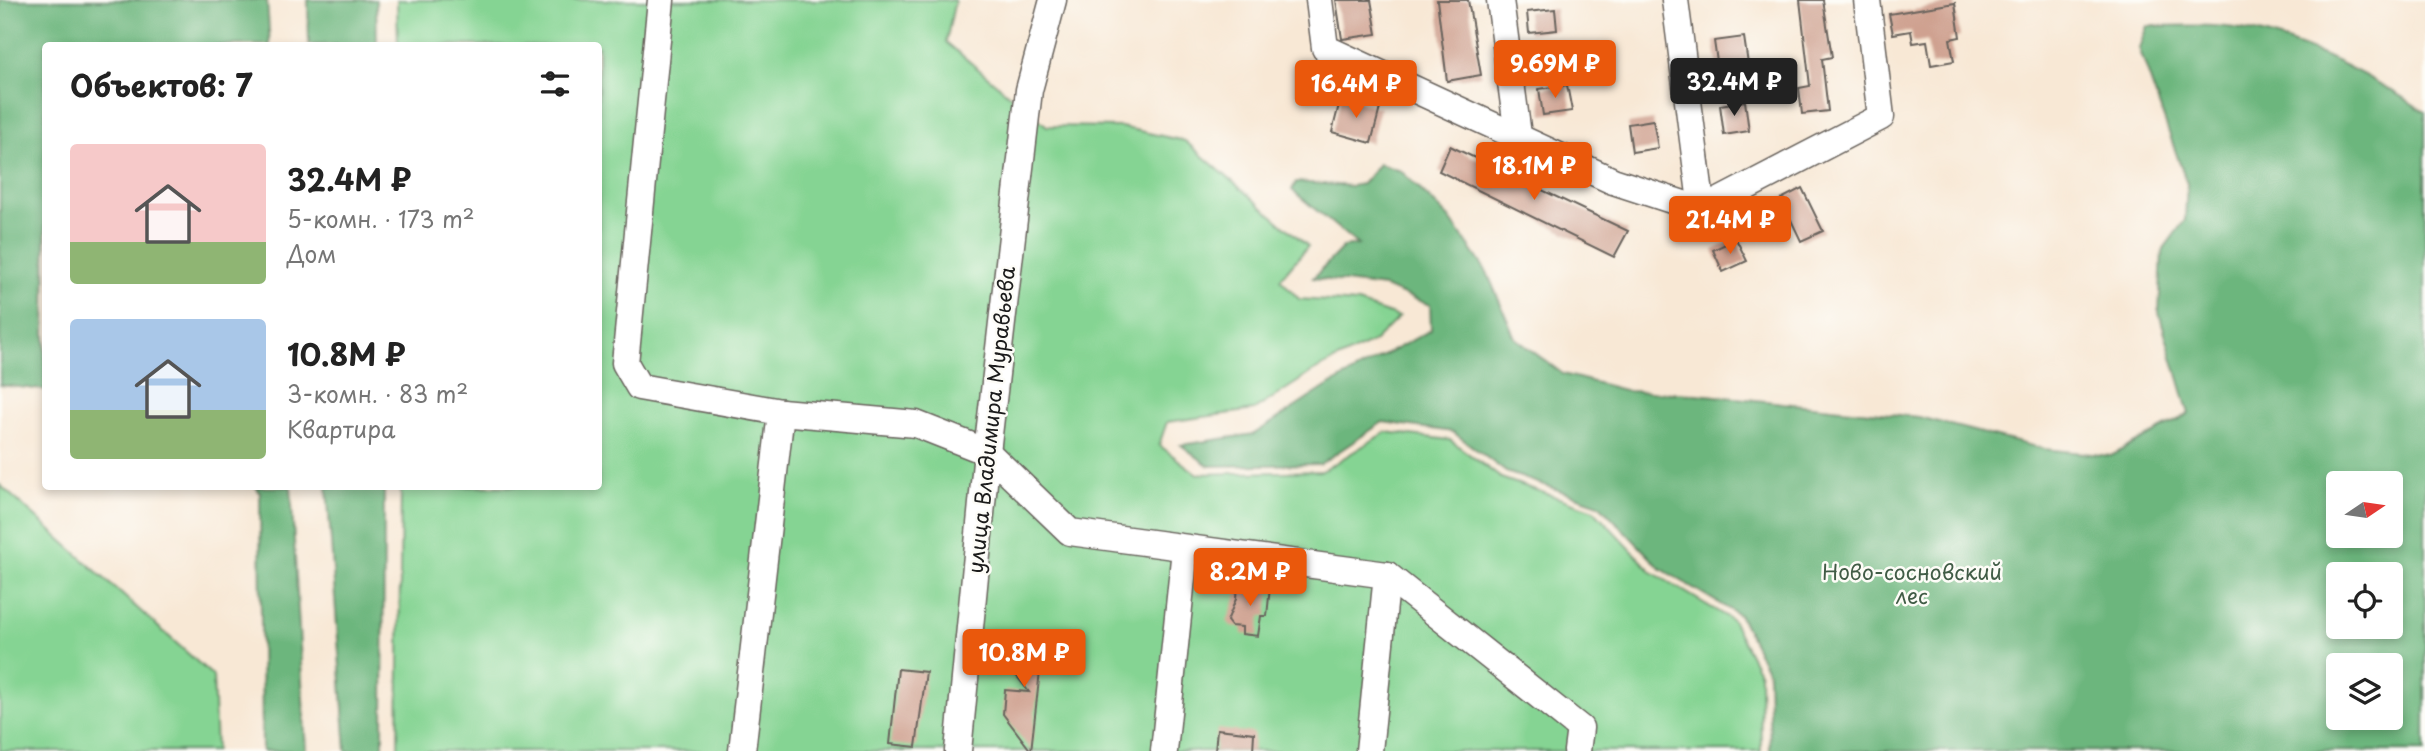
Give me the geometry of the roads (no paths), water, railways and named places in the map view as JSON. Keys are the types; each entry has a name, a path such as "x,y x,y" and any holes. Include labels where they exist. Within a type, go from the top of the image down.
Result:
{"street":[{"path":"661,0 625,363 639,387 781,412 916,424 987,452 1070,532 1387,575 1580,728 1577,751"},
{"name":"улица Владимира Муравьева","path":"958,751 987,452 1030,90 1053,0"},
{"path":"1319,0 1325,48 1613,181 1702,209 1881,117 1867,0"},
{"path":"1500,0 1518,135"},
{"path":"1675,0 1702,209"},
{"path":"743,751 781,412"},
{"path":"1164,751 1185,549"},
{"path":"1369,751 1387,575"}],"park label":[{"name":"Ново-сосновский лес","path":"1912,585"}]}
